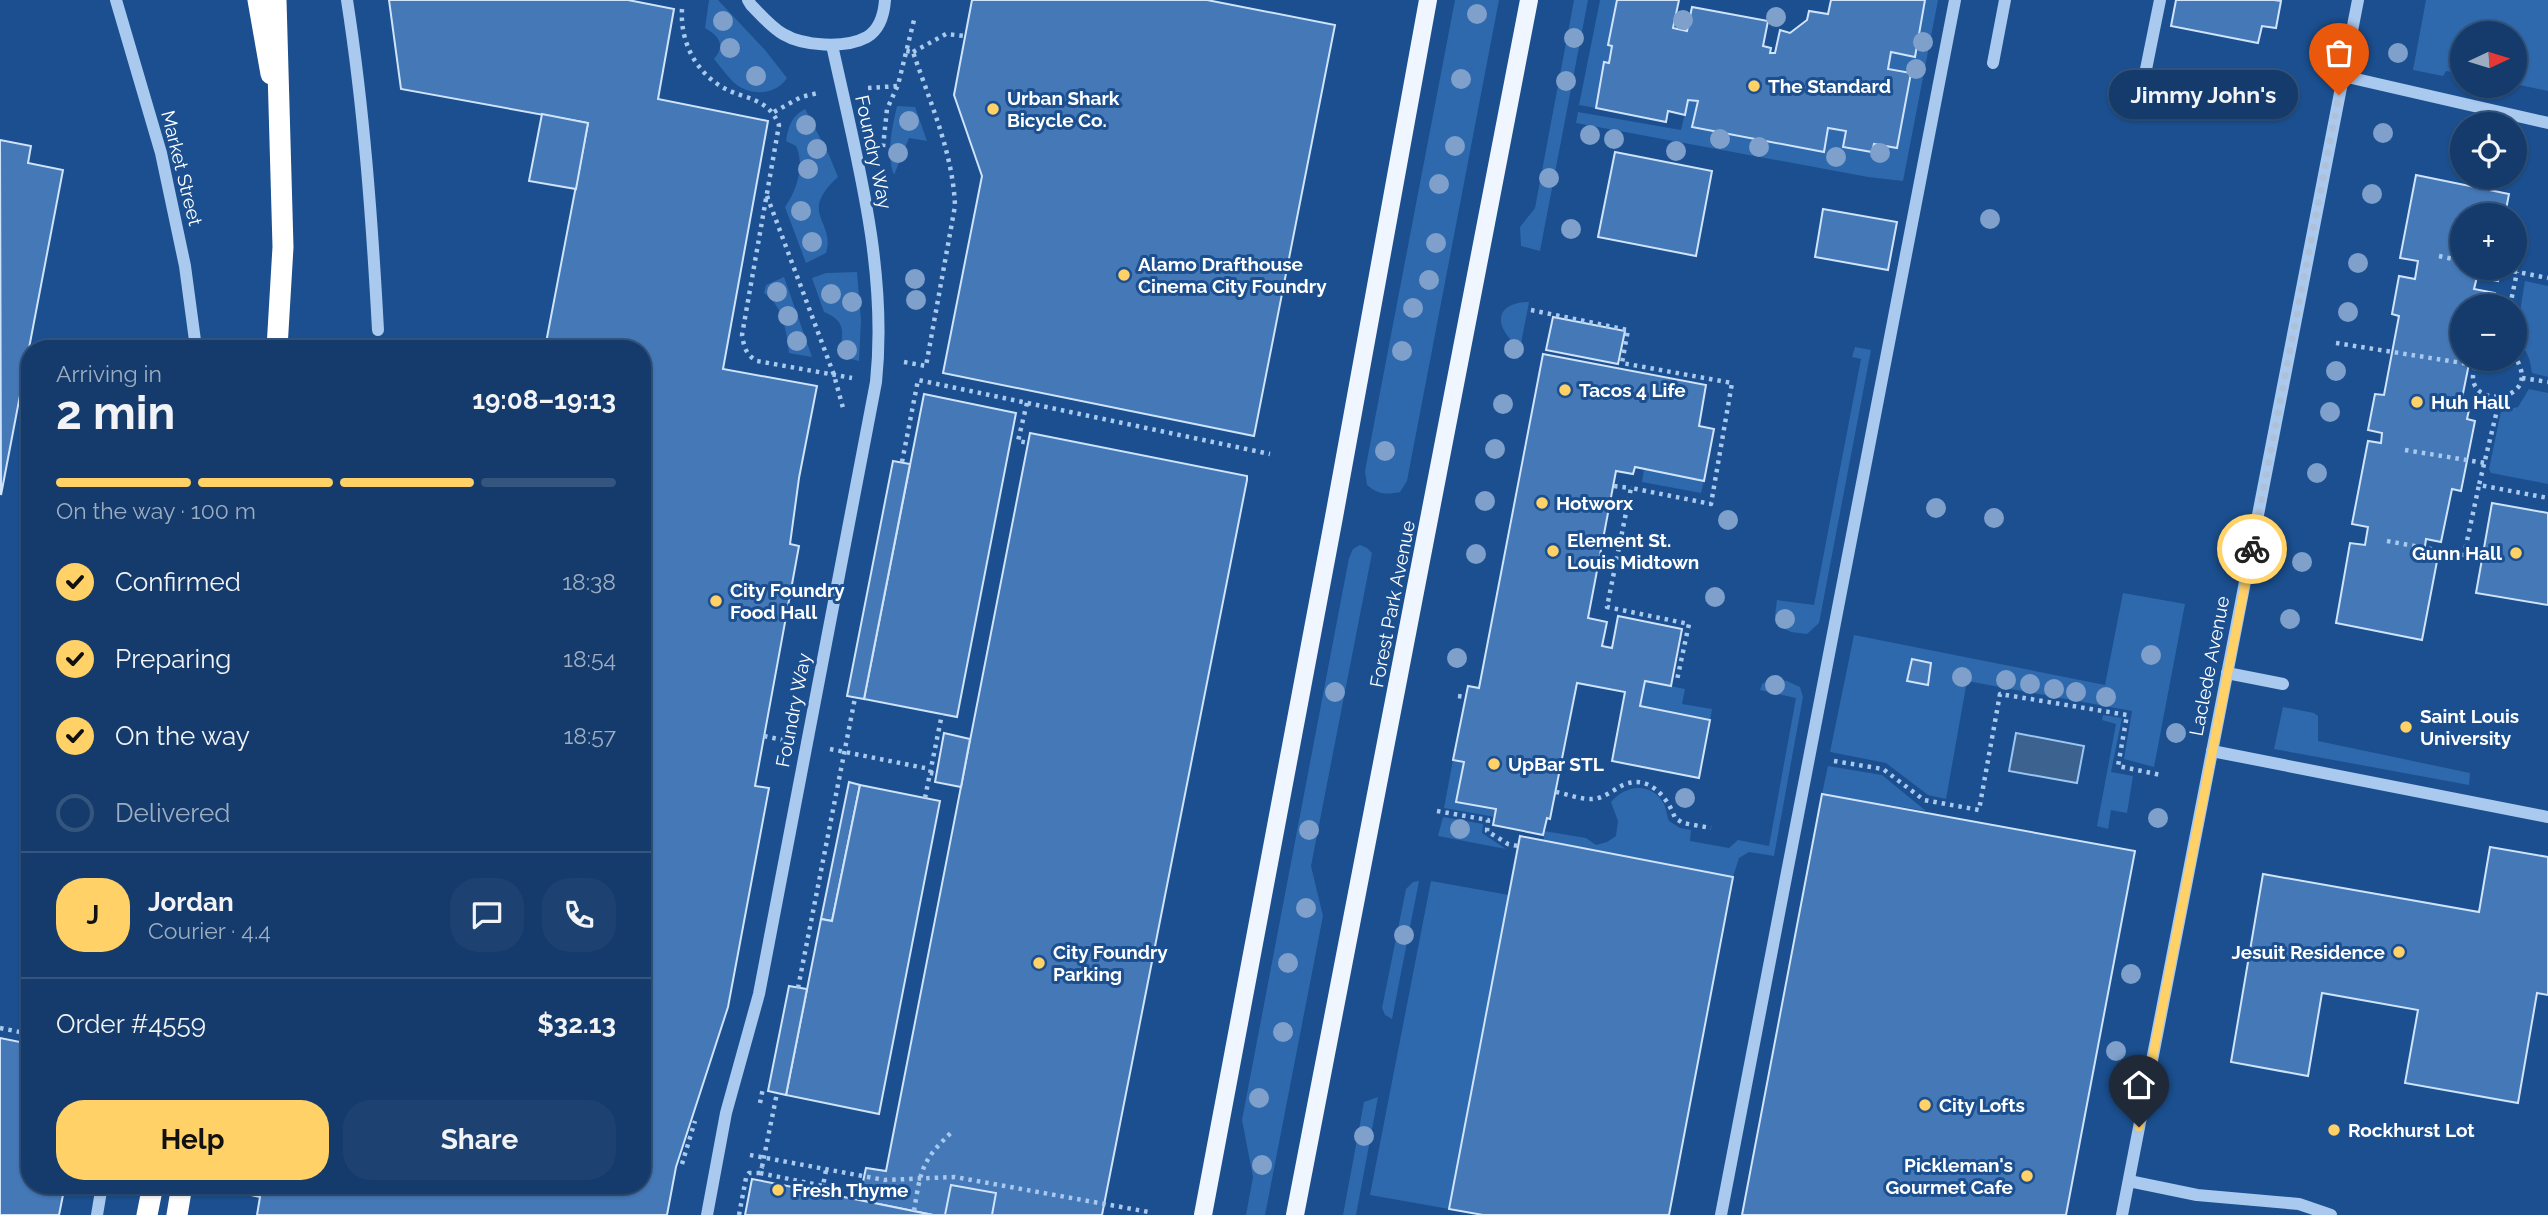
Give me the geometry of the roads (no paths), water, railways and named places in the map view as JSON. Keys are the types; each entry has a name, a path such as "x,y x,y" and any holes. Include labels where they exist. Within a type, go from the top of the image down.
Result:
{"highway":[{"path":"258,0 269,55 281,177 285,340"},
{"path":"276,0 283,247 277,340"},
{"path":"147,1215 151,1194"},
{"path":"177,1215 180,1194"}],"main road":[{"path":"1203,1215 1332,530 1428,0"},
{"name":"Forest Park Avenue","path":"1295,1215 1529,0"}],"street":[{"name":"Market Street","path":"116,0 161,153 185,266 196,340"},
{"path":"347,0 372,219 378,330"},
{"path":"748,0 781,33 797,41 815,45 832,45 866,37 877,28 886,0"},
{"path":"1721,1215 1955,0"},
{"path":"1993,63 2005,0"},
{"path":"2141,94 2160,0"},
{"name":"Laclede Avenue","path":"2122,1215 2358,0"},
{"name":"Foundry Way","path":"707,1215 726,1113 759,994 876,382 880,349 879,303 867,211 832,45"},
{"path":"2343,76 2548,124"},
{"path":"2227,673 2283,684"},
{"path":"2212,751 2548,817"},
{"path":"2129,1181 2197,1195 2299,1204 2331,1215"},
{"path":"97,1215 100,1194"}],"place":[{"name":"The Standard","path":"1754,86"},
{"name":"Jimmy John's","path":"2339,95"},
{"name":"Urban Shark Bicycle Co.","path":"993,109"},
{"name":"Alamo Drafthouse Cinema City Foundry","path":"1124,275"},
{"name":"Tacos 4 Life","path":"1565,390"},
{"name":"Huh Hall","path":"2417,402"},
{"name":"Hotworx","path":"1542,503"},
{"name":"Element St. Louis Midtown","path":"1553,551"},
{"name":"Gunn Hall","path":"2516,553"},
{"name":"City Foundry Food Hall","path":"716,601"},
{"name":"Saint Louis University","path":"2406,727"},
{"name":"UpBar STL","path":"1494,764"},
{"name":"Jesuit Residence","path":"2399,952"},
{"name":"City Foundry Parking","path":"1039,963"},
{"name":"City Lofts","path":"1925,1105"},
{"name":"Rockhurst Lot","path":"2334,1130"},
{"name":"Pickleman's Gourmet Cafe","path":"2027,1176"},
{"name":"Fresh Thyme","path":"778,1190"}]}
